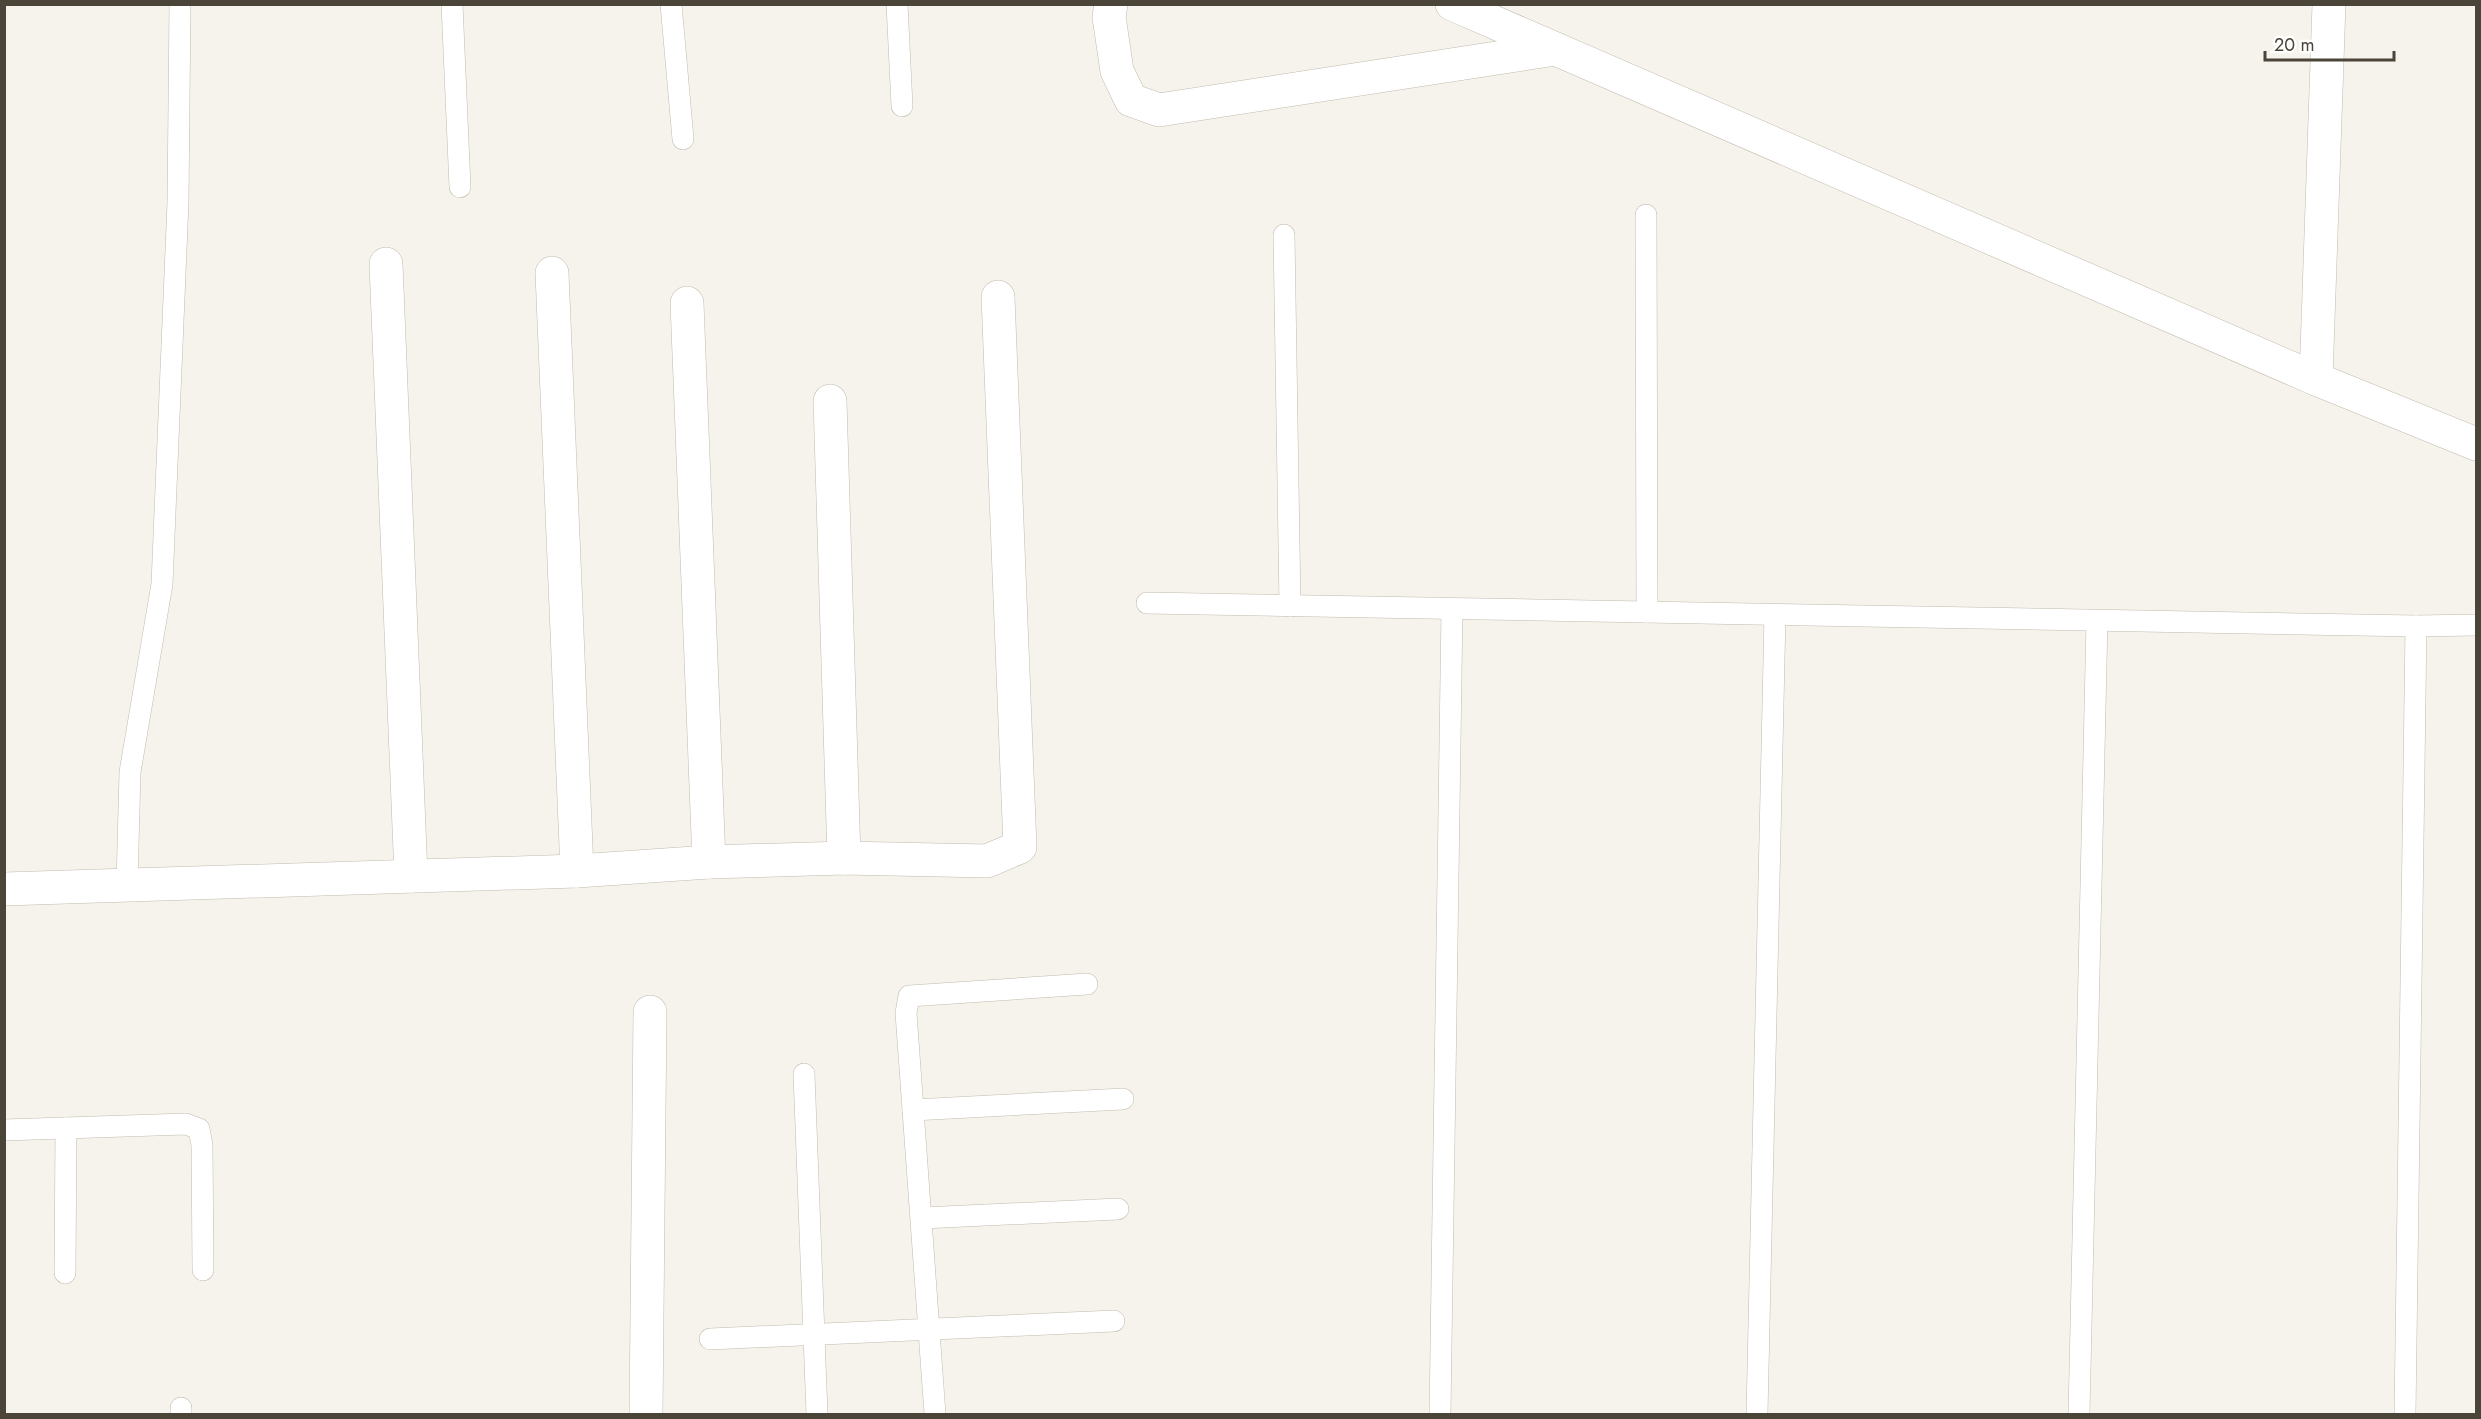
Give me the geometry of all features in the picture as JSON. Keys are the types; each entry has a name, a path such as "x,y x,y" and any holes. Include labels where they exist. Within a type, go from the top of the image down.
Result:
{"street":[{"path":"1111,4 1109,17 1117,71 1131,100 1159,110 1555,49"},
{"path":"1452,4 2316,379 2476,444"},
{"path":"2316,379 2329,4"},
{"path":"386,264 411,876"},
{"path":"552,273 577,871"},
{"path":"4,889 577,871 709,862 844,858 987,861 1020,848 998,297"},
{"path":"687,303 709,862"},
{"path":"830,402 844,858"},
{"path":"646,1414 650,1012"}],"lane":[{"path":"127,884 130,772 162,584 178,202 180,4"},
{"path":"452,4 460,187"},
{"path":"670,4 683,140"},
{"path":"897,4 902,106"},
{"path":"1646,215 1647,612"},
{"path":"1284,235 1290,606"},
{"path":"1147,603 2097,621 2476,625"},
{"path":"1440,1414 1452,609"},
{"path":"1757,1414 1774,615"},
{"path":"2079,1414 2097,621"},
{"path":"2404,1414 2416,626"},
{"path":"934,1414 906,1013 909,996 1087,984"},
{"path":"804,1074 816,1414"},
{"path":"913,1110 1123,1099"},
{"path":"4,1130 186,1125 199,1129 202,1145 203,1270"},
{"path":"65,1273 66,1128"},
{"path":"922,1218 1118,1209"},
{"path":"710,1339 1114,1321"}]}
